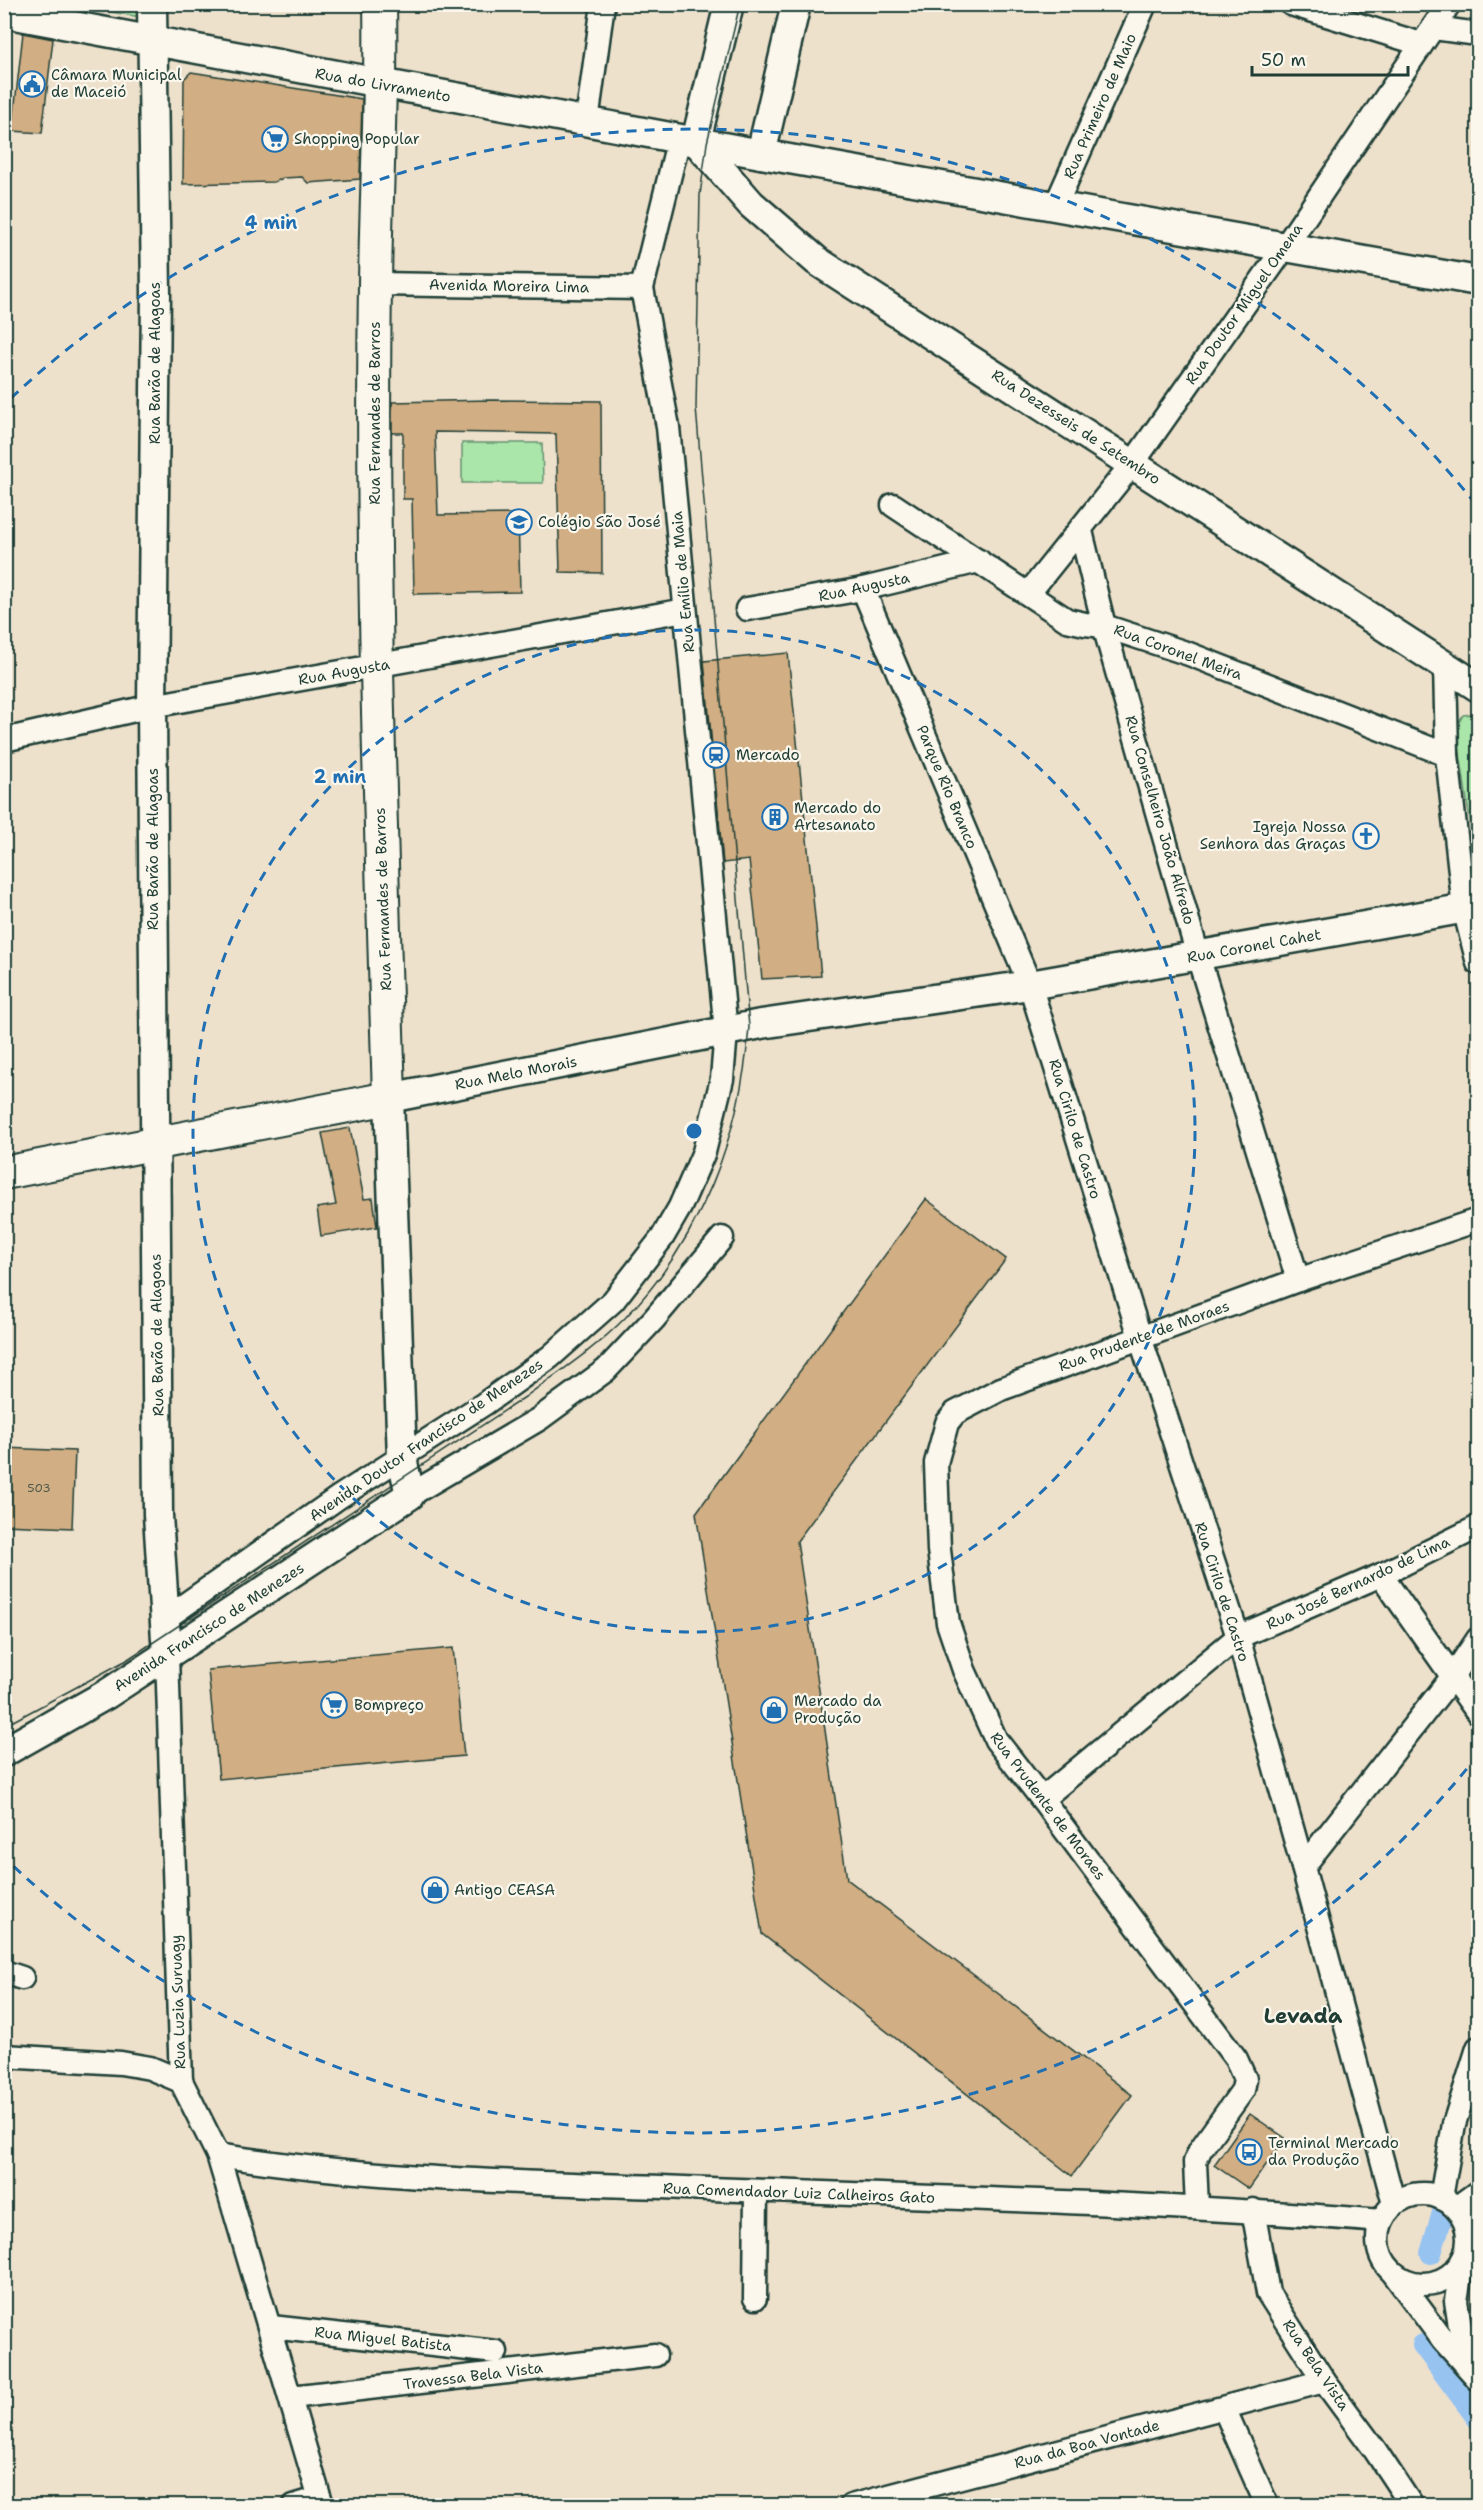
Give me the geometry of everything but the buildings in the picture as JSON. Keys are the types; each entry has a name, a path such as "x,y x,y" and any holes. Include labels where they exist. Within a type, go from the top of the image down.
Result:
{"main road":[{"name":"Rua Fernandes de Barros","path":"380,4 382,85 375,284 376,666 389,1098"},
{"name":"Rua Melo Morais","path":"4,1173 389,1098"}],"street":[{"name":"Rua Barão de Alagoas","path":"152,4 156,292 152,706 158,1515 167,1655"},
{"path":"587,121 603,4"},
{"path":"694,140 729,4"},
{"path":"761,154 796,4"},
{"name":"Rua Primeiro de Maio","path":"1054,207 1145,4"},
{"path":"1291,4 1428,36 1479,34"},
{"name":"Rua Doutor Miguel Omena","path":"1028,594 1081,531 1133,463 1284,247 1449,4"},
{"name":"Rua do Livramento","path":"4,13 761,154 1479,281"},
{"name":"Rua Emílio de Maia","path":"694,140 642,288 668,427 726,1032"},
{"name":"Rua Dezesseis de Setembro","path":"694,140 751,204 818,261 1479,687"},
{"name":"Avenida Moreira Lima","path":"375,284 642,288"},
{"name":"Rua Coronel Meira","path":"893,505 1067,620 1104,626 1188,654 1447,755"},
{"name":"Rua Conselheiro João Alfredo","path":"1081,531 1104,626 1198,956 1298,1280"},
{"name":"Rua Augusta","path":"747,609 864,589 979,561"},
{"name":"Parque Rio Branco","path":"864,589 1030,986"},
{"name":"Rua Augusta","path":"4,740 152,706 686,609"},
{"path":"1445,664 1447,755 1479,963"},
{"name":"Rua Coronel Cahet","path":"1030,986 1472,907"},
{"name":"Rua Melo Morais","path":"389,1098 761,1024 1030,986"},
{"name":"Rua Cirilo de Castro","path":"1030,986 1140,1337 1238,1637 1303,1867 1387,2213"},
{"name":"Avenida Doutor Francisco de Menezes","path":"166,1618 339,1497 402,1458 550,1357 614,1301 662,1238 680,1207 704,1152 722,1079 726,1032"},
{"name":"Rua Fernandes de Barros","path":"389,1098 402,1458 410,1495"},
{"name":"Rua Prudente de Moraes","path":"1197,2207 1196,2162 1200,2150 1244,2090 1245,2079 1236,2059 996,1740 964,1670 951,1632 939,1550 936,1462 947,1423 955,1413 1001,1389 1298,1280 1479,1220"},
{"path":"410,1495 539,1419 606,1370 654,1319 722,1238"},
{"name":"Avenida Francisco de Menezes","path":"4,1752 107,1694 410,1495"},
{"name":"Rua José Bernardo de Lima","path":"1042,1799 1238,1637 1381,1575 1479,1527"},
{"path":"1381,1575 1479,1713"},
{"path":"1303,1867 1454,1676 1479,1639"},
{"name":"Rua Luzia Suruagy","path":"167,1655 181,2081 218,2155 271,2327 321,2502"},
{"path":"1449,2203 1454,2124 1479,2048"},
{"path":"4,2056 121,2063 150,2068 181,2081"},
{"name":"Rua Comendador Luiz Calheiros Gato","path":"218,2155 296,2168 461,2180 1387,2213"},
{"path":"755,2298 756,2191"},
{"path":"1449,2203 1479,2192"},
{"path":"1417,2194 1429,2194 1449,2203 1464,2220 1468,2234 1467,2248 1462,2262 1456,2301 1461,2333 1475,2375 1443,2340 1384,2263 1377,2235 1387,2213 1405,2198 1417,2194"},
{"name":"Rua Bela Vista","path":"1253,2210 1268,2293 1324,2381 1412,2505"},
{"path":"1394,2274 1408,2282 1423,2284 1438,2281 1452,2274 1462,2262"},
{"name":"Rua Miguel Batista","path":"271,2327 496,2352"},
{"name":"Travessa Bela Vista","path":"291,2397 655,2355"},
{"name":"Rua da Boa Vontade","path":"851,2505 878,2502 1324,2381"},
{"path":"1224,2408 1266,2503"},
{"path":"294,2505 321,2502"}],"green space":[{"path":"70,5 141,5 141,17"},
{"path":"462,443 542,443 543,483 462,483"},
{"path":"1472,714 1478,718 1478,874 1456,727 1463,715"}],"waterway":[{"path":"1431,2253 1444,2209"},
{"path":"1423,2345 1478,2419"}],"tram line":[{"path":"4,1726 125,1661 525,1397 577,1359 614,1329 652,1287 696,1220 713,1183 737,1107 749,1027 696,408 700,195 707,143 740,4"}],"place":[{"name":"Câmara Municipal de Maceió","path":"32,84"},
{"name":"Shopping Popular","path":"275,139"},
{"name":"Colégio São José","path":"519,522"},
{"name":"Mercado","path":"716,755"},
{"name":"Mercado do Artesanato","path":"775,817"},
{"name":"Igreja Nossa Senhora das Graças","path":"1366,836"},
{"name":"Bompreço","path":"334,1705"},
{"name":"Mercado da Produção","path":"774,1710"},
{"name":"Antigo CEASA","path":"435,1890"},
{"name":"Terminal Mercado da Produção","path":"1249,2152"}],"district":[{"name":"Levada","path":"1303,2016"}]}
